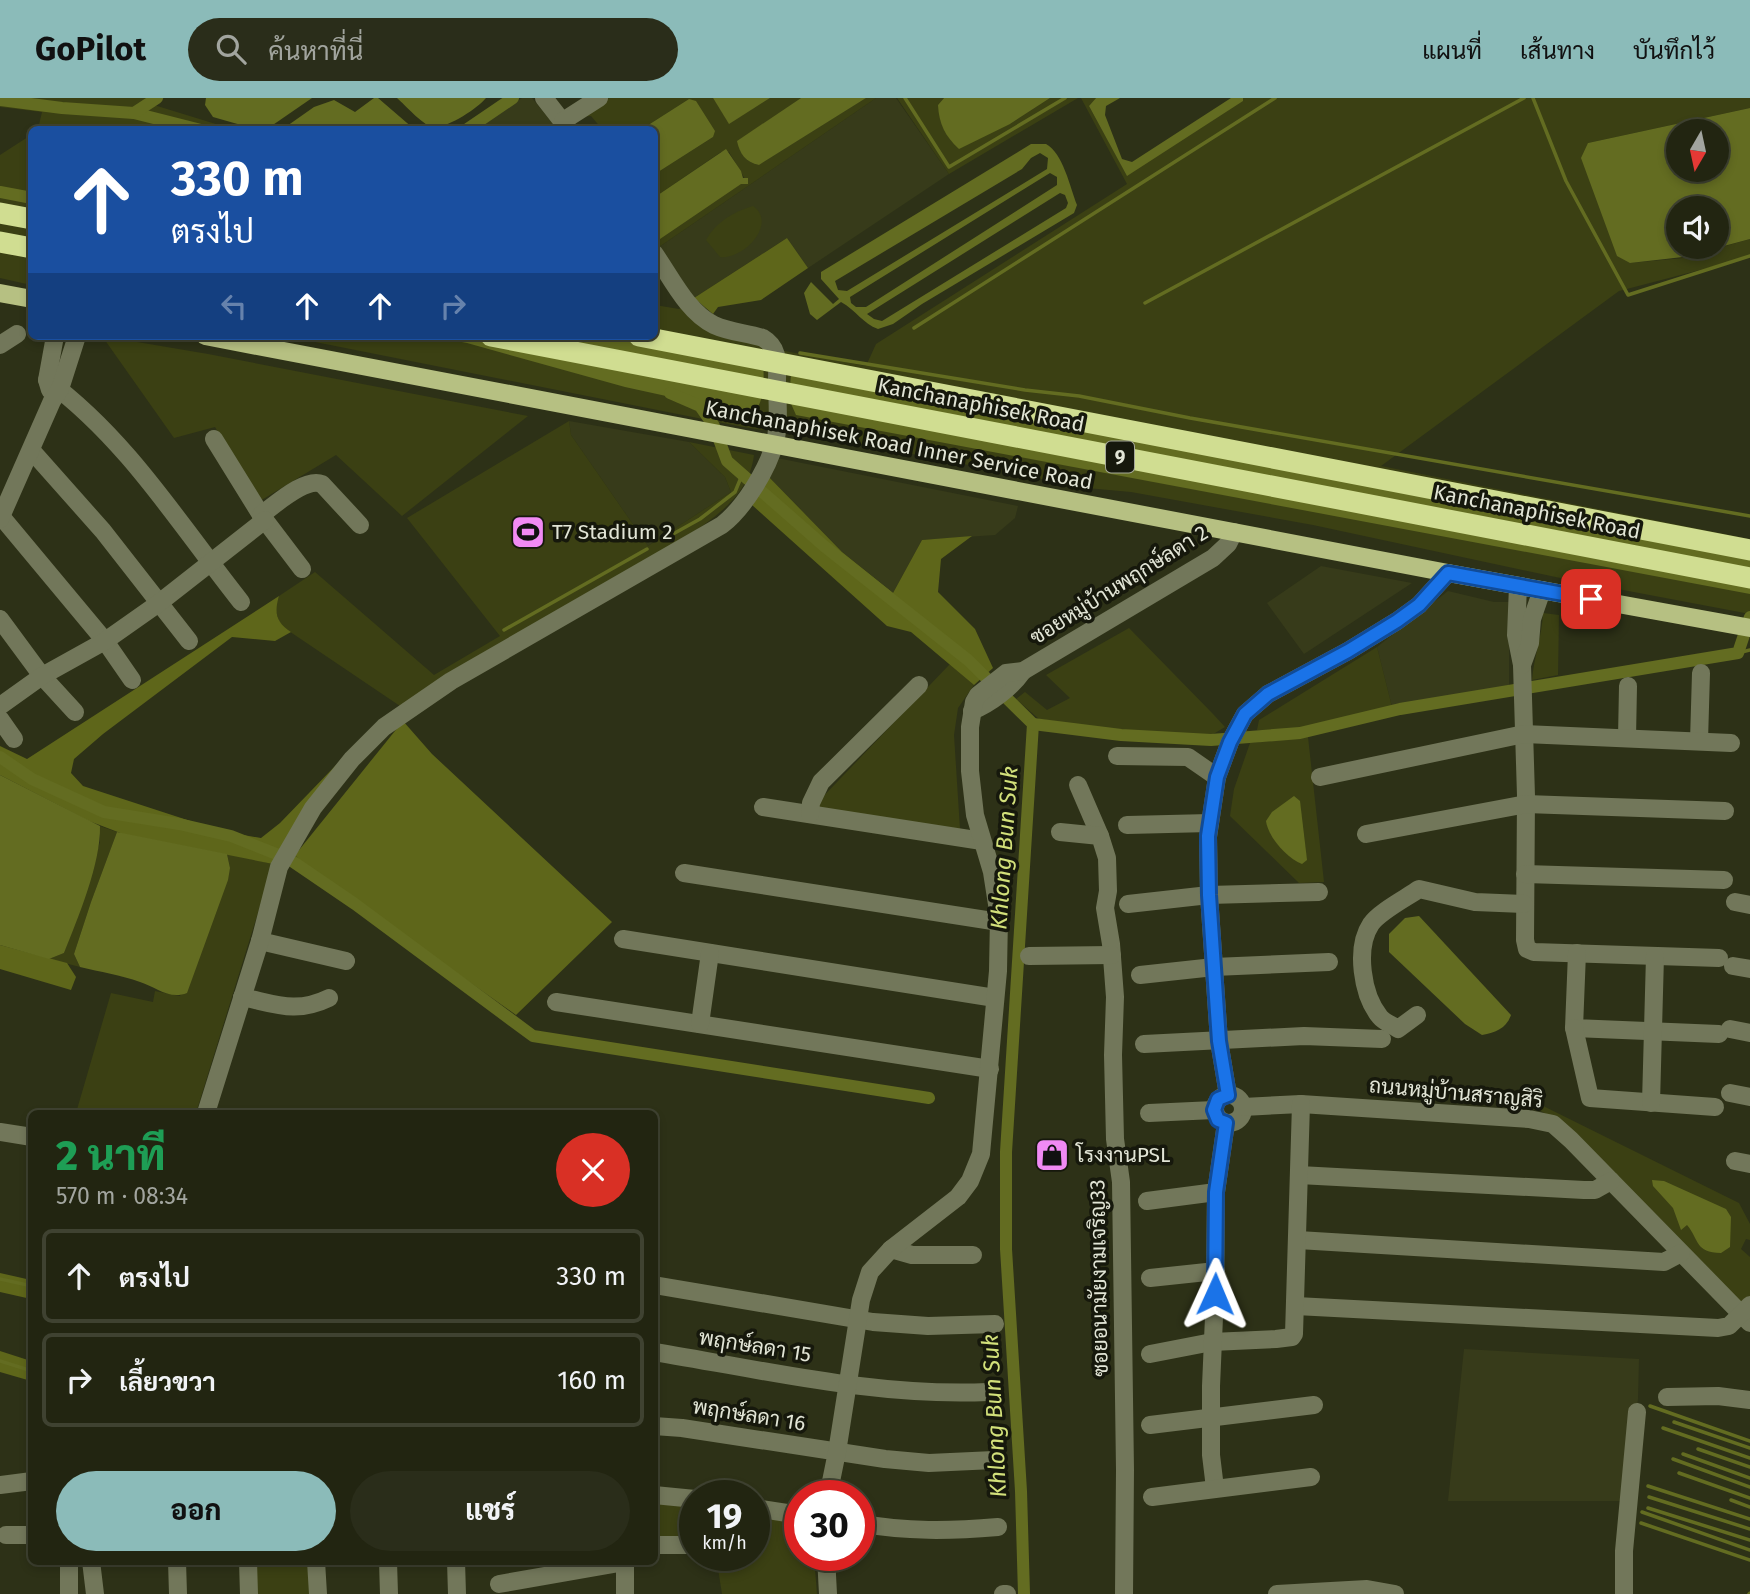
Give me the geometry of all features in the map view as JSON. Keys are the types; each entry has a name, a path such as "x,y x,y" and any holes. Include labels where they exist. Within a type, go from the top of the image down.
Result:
{"highway":[{"path":"0,213 28,218"},
{"path":"0,242 28,247"},
{"name":"Kanchanaphisek Road","path":"512,340 1750,578"},
{"name":"Kanchanaphisek Road","path":"658,340 1750,550"}],"main road":[{"path":"0,293 28,298"},
{"name":"Kanchanaphisek Road Inner Service Road","path":"226,340 1750,628"}],"street":[{"path":"544,98 566,125 598,98"},
{"path":"207,1110 260,941 279,867 313,808 352,759 384,727 408,708 722,525 734,516 759,478 775,443 777,352 763,338 715,326 702,318 658,259"},
{"path":"0,345 18,334"},
{"path":"53,390 55,340"},
{"path":"75,340 53,390 32,451 1,517 105,641 132,680"},
{"path":"53,390 84,410 145,474 241,602"},
{"path":"214,439 263,517 302,569"},
{"path":"32,451 103,531 190,641"},
{"path":"0,706 42,676 105,641 159,603 304,485 317,482 322,484 360,525"},
{"name":"ซอยหมู่บ้านพฤกษ์ลดา 2","path":"982,841 975,815 970,771 970,727 979,704 1015,676 1213,558 1228,544 1234,532"},
{"path":"1228,1095 1219,1041 1209,895 1210,823 1217,777 1230,742 1245,714 1268,694 1397,621 1419,605 1448,573"},
{"path":"1518,586 1516,635 1522,665 1526,804 1524,904 1527,949 1534,952 1656,956 1734,964"},
{"path":"1522,665 1530,643 1532,619 1542,590"},
{"path":"0,619 42,676 75,712"},
{"path":"1699,741 1701,673"},
{"path":"810,814 811,803 821,782 919,685"},
{"path":"1627,738 1628,686"},
{"path":"0,719 14,739"},
{"path":"1320,777 1524,734 1731,743"},
{"path":"1118,756 1188,757 1217,777"},
{"name":"ซอยอนามัยงามเจริญ33","path":"1078,785 1107,858 1108,891 1105,908 1115,997 1115,1139 1121,1182 1124,1594"},
{"path":"1366,834 1526,804 1725,811"},
{"path":"763,807 982,841 992,872 999,922 981,1154 970,1181 948,1207 891,1250 870,1272 864,1286 831,1480"},
{"path":"1126,825 1210,823"},
{"path":"1060,832 1100,836"},
{"path":"684,873 999,922"},
{"path":"1525,874 1724,880"},
{"path":"1417,1015 1398,1029 1380,1018 1367,992 1363,958 1365,936 1373,922 1419,889 1475,902 1524,904"},
{"path":"1128,904 1209,895 1320,892"},
{"path":"623,939 995,998"},
{"path":"260,941 346,961"},
{"path":"700,1024 709,953"},
{"path":"1577,953 1574,1028 1590,1098 1715,1107"},
{"path":"1029,956 1112,956"},
{"path":"1651,1103 1656,956"},
{"path":"1140,975 1213,967 1329,962"},
{"path":"242,997 305,1008 329,998"},
{"path":"556,1002 989,1069"},
{"path":"1574,1028 1750,1033"},
{"path":"1144,1044 1304,1035 1382,1040"},
{"path":"1730,1093 1750,1097"},
{"path":"1149,1113 1220,1116 1238,1121 1243,1107 1236,1097 1228,1095 1218,1099 1220,1116 1212,1342 1214,1488"},
{"path":"1150,1354 1212,1342 1292,1337 1296,1329 1301,1104"},
{"name":"ถนนหมู่บ้านสราญสิริ","path":"1243,1107 1301,1104 1541,1121 1562,1131 1681,1253 1747,1314"},
{"path":"0,1132 28,1136"},
{"path":"1299,1175 1584,1190 1595,1189 1611,1181"},
{"path":"1147,1201 1216,1192"},
{"path":"1298,1240 1664,1262 1681,1253"},
{"path":"891,1250 922,1256 973,1255"},
{"path":"1150,1278 1216,1271"},
{"path":"658,1286 858,1320 928,1326 996,1324"},
{"path":"1296,1306 1718,1328 1729,1326 1747,1314"},
{"name":"พฤกษ์ลดา 15","path":"658,1353 905,1392 988,1392"},
{"path":"1667,1397 1718,1396 1750,1400"},
{"path":"1150,1425 1314,1405"},
{"path":"1623,1594 1624,1551 1637,1412"},
{"name":"พฤกษ์ลดา 16","path":"658,1426 929,1463 994,1460"},
{"path":"1152,1497 1311,1477"},
{"path":"0,1485 28,1482"},
{"path":"658,1495 679,1497"},
{"path":"875,1526 922,1531 998,1527"},
{"path":"6,1535 28,1535"},
{"path":"658,1545 679,1545"},
{"path":"69,1565 69,1594"},
{"path":"91,1565 95,1594"},
{"path":"177,1565 178,1594"},
{"path":"248,1565 249,1594"},
{"path":"316,1565 318,1594"},
{"path":"388,1565 388,1594"},
{"path":"456,1565 457,1594"},
{"path":"499,1584 603,1565"},
{"path":"625,1565 625,1594"},
{"path":"827,1571 828,1594"},
{"path":"1277,1594 1367,1589 1395,1594"}],"shaded area":[{"path":"0,98 164,98 154,105 222,126 39,126 42,112 0,107"},
{"path":"206,98 312,98 271,126 244,126 213,117 205,105"},
{"path":"378,98 411,126 287,126 314,107 334,100 355,112"},
{"path":"397,98 486,98 461,117 445,125 430,126"},
{"path":"522,98 532,98 555,126 480,126"},
{"path":"602,98 713,98 729,123 770,98 801,98 738,141 744,157 759,165 866,98 876,98 659,247 658,237 741,183 748,184 729,152 721,152 658,195 658,172 713,137 689,99 647,126 599,126 591,116 576,117"},
{"path":"713,98 770,98 729,124"},
{"path":"801,98 866,98 759,165 747,160 737,141"},
{"path":"876,98 896,98 949,174 808,268 787,238 694,298 659,247"},
{"path":"897,98 944,98 938,105 1010,124 1050,98 1078,98 949,174"},
{"path":"944,98 1050,98 1010,124 959,149 941,124 938,105"},
{"path":"1081,98 1096,98 1089,106 1127,175 1243,98 1750,98 1750,108 1699,119 1666,119 1666,126 1588,143 1630,263 1672,259 1729,259 1729,245 1750,239 1750,257 1619,291 1381,466 1750,539 1750,614 1565,579 1313,525 1131,492 1087,488 845,441 743,427 305,340 658,340 658,306 679,309 684,306 768,348 866,366 876,344 1127,184"},
{"path":"1096,98 1120,98 1106,106 1105,115 1122,159 1132,162 1231,98 1243,98 1243,101 1127,176 1089,106"},
{"path":"689,99 696,101 715,131 713,137 658,172 658,126 647,126"},
{"path":"1750,108 1750,239 1729,245 1729,196 1666,196 1666,259 1630,263 1617,256 1581,158 1588,143 1666,126 1666,182 1729,182 1729,119 1699,119"},
{"path":"28,137 28,284 0,278 0,155"},
{"path":"1031,144 1046,144 1057,155 1077,205 1074,213 893,324 878,329 841,302 817,320 810,314 804,293 811,282 833,304 839,299 821,279 821,272","holes":["1040,153 1048,158 1047,169 847,291 838,290 835,281 1022,169 1031,158","1050,173 1057,177 1057,185 866,307 856,307 851,303 850,297","1060,193 1065,195 1068,203 1066,208 882,321 867,314"]},
{"path":"726,149 743,178 748,178 748,184 741,184 660,239 658,195"},
{"path":"753,206 760,213 760,231 747,247 738,253 720,257 706,240 726,218"},
{"path":"787,238 808,268 761,300 718,307 713,314 694,298"},
{"path":"658,337 762,353 763,393 753,415 625,387 452,340 658,340"},
{"path":"105,340 126,340 208,354 528,416 402,516 336,455 260,501 215,427 174,438"},
{"path":"792,362 1750,544 1750,594 796,415 789,399"},
{"path":"569,421 689,442 725,477 731,492 648,546 571,435"},
{"name":"T7 Stadium 2","path":"569,421 571,435 648,546 731,492 725,477 689,442 754,455 751,469 738,494 729,504 684,539 400,706 280,625 275,608 279,596 315,572 434,675 500,636 407,518"},
{"path":"777,458 1018,506 1015,518 995,535 922,540 893,593 842,552 767,475"},
{"path":"767,475 842,552 893,593 922,540 972,536 941,559 938,592 975,629 993,668 974,685 911,632 887,626 752,505"},
{"path":"1321,566 1412,583 1304,654 1267,603"},
{"path":"1448,591 1494,602 1509,602 1509,686 1392,707 1377,647"},
{"path":"279,596 278,617 282,625 291,632 275,641 232,637 103,734 74,759 71,773 83,786 221,831 261,838 280,823 338,763 273,864 123,834 89,821 0,775 0,746 27,759"},
{"path":"1543,613 1559,615 1558,675 1532,680 1541,630"},
{"path":"1129,628 1225,727 1210,736 1107,729 1039,719 1016,699 1025,692 1047,710 1070,698 1046,675"},
{"path":"1377,647 1392,707 1301,730 1257,730 1259,720"},
{"path":"950,664 974,685 958,708 954,735 960,829 818,809 816,804"},
{"path":"403,721 432,754 612,922 516,1015 304,865 295,855"},
{"path":"1308,737 1324,882 1299,883 1230,816 1234,789 1250,743"},
{"path":"0,775 100,826 97,857 76,924 64,953 49,959 0,945"},
{"path":"1294,796 1300,801 1307,860 1302,864 1279,846 1270,834 1266,821 1272,812"},
{"path":"100,826 117,832 74,954 80,967 49,959 64,953 100,842"},
{"path":"117,832 227,854 230,868 228,880 187,993 168,994 133,980 80,967 74,954"},
{"path":"227,854 273,864 197,1110 77,1110 111,993 153,1002 155,991 180,996 230,868"},
{"path":"1419,916 1511,1015 1503,1027 1482,1035 1465,1024 1389,952 1389,934 1405,918"},
{"path":"0,945 67,963 76,977 71,990 0,969"},
{"path":"1511,1090 1739,1203 1750,1224 1750,1240 1746,1239 1741,1249 1750,1257 1750,1316 1564,1125 1541,1111 1510,1104"},
{"path":"1652,1180 1664,1181 1726,1209 1731,1217 1730,1247 1721,1253 1706,1251 1687,1225 1681,1230 1673,1208 1653,1186"},
{"path":"0,1273 28,1279 28,1298 0,1292"},
{"path":"1464,1349 1639,1359 1638,1399 1624,1501 1448,1501"},
{"path":"0,1351 28,1360 28,1380 0,1372"},
{"path":"658,1501 679,1505 679,1538 658,1537"},
{"path":"770,1517 784,1519 784,1571 815,1571 817,1594 722,1594 718,1571 770,1571"},
{"path":"253,1565 312,1565 313,1594 254,1594"}],"waterway":[{"path":"134,113 157,98"},
{"path":"472,126 513,98"},
{"path":"905,98 949,167 1065,98"},
{"path":"914,328 1275,98"},
{"path":"1145,303 1524,98"},
{"path":"1533,98 1566,181 1628,295 1750,256"},
{"name":"Khlong Bun Suk","path":"0,100 134,113 185,126"},
{"path":"0,192 28,197"},
{"path":"800,353 1025,390 1079,396 1190,418 1750,516"},
{"name":"Khlong Bun Suk","path":"670,393 700,406 714,426 727,461 824,546 968,660 1033,724 1006,1152 1006,1249 1021,1491 1024,1594"},
{"path":"664,539 700,519 735,492 742,475"},
{"path":"504,630 647,549"},
{"path":"1033,724 1121,735 1211,740 1300,733 1400,709 1738,653 1750,617"},
{"path":"1738,653 1750,650"},
{"path":"0,757 32,779 104,812 179,824 231,836 289,859 355,904 533,1036 929,1098"},
{"path":"0,1279 28,1285"},
{"path":"0,1361 28,1370"},
{"path":"1650,1406 1750,1441"},
{"path":"1674,1422 1750,1448"},
{"path":"1663,1428 1750,1458"},
{"path":"1698,1449 1750,1467"},
{"path":"1683,1454 1750,1478"},
{"path":"1673,1459 1750,1487"},
{"path":"1679,1473 1750,1498"},
{"path":"1648,1486 1750,1519"},
{"path":"1649,1497 1750,1529"},
{"path":"1731,1500 1750,1507"},
{"path":"1648,1508 1750,1540"},
{"path":"1642,1512 1750,1550"},
{"path":"1641,1523 1750,1560"}],"place":[{"name":"T7 Stadium 2","path":"528,532"},
{"name":"โรงงานPSL","path":"1052,1155"}],"route":[{"path":"1215,1294 1216,1192 1226,1123 1218,1120 1214,1110 1218,1099 1228,1095 1219,1041 1213,967 1208,836 1217,777 1237,728 1245,714 1268,694 1397,621 1419,605 1448,573 1591,599"}]}
